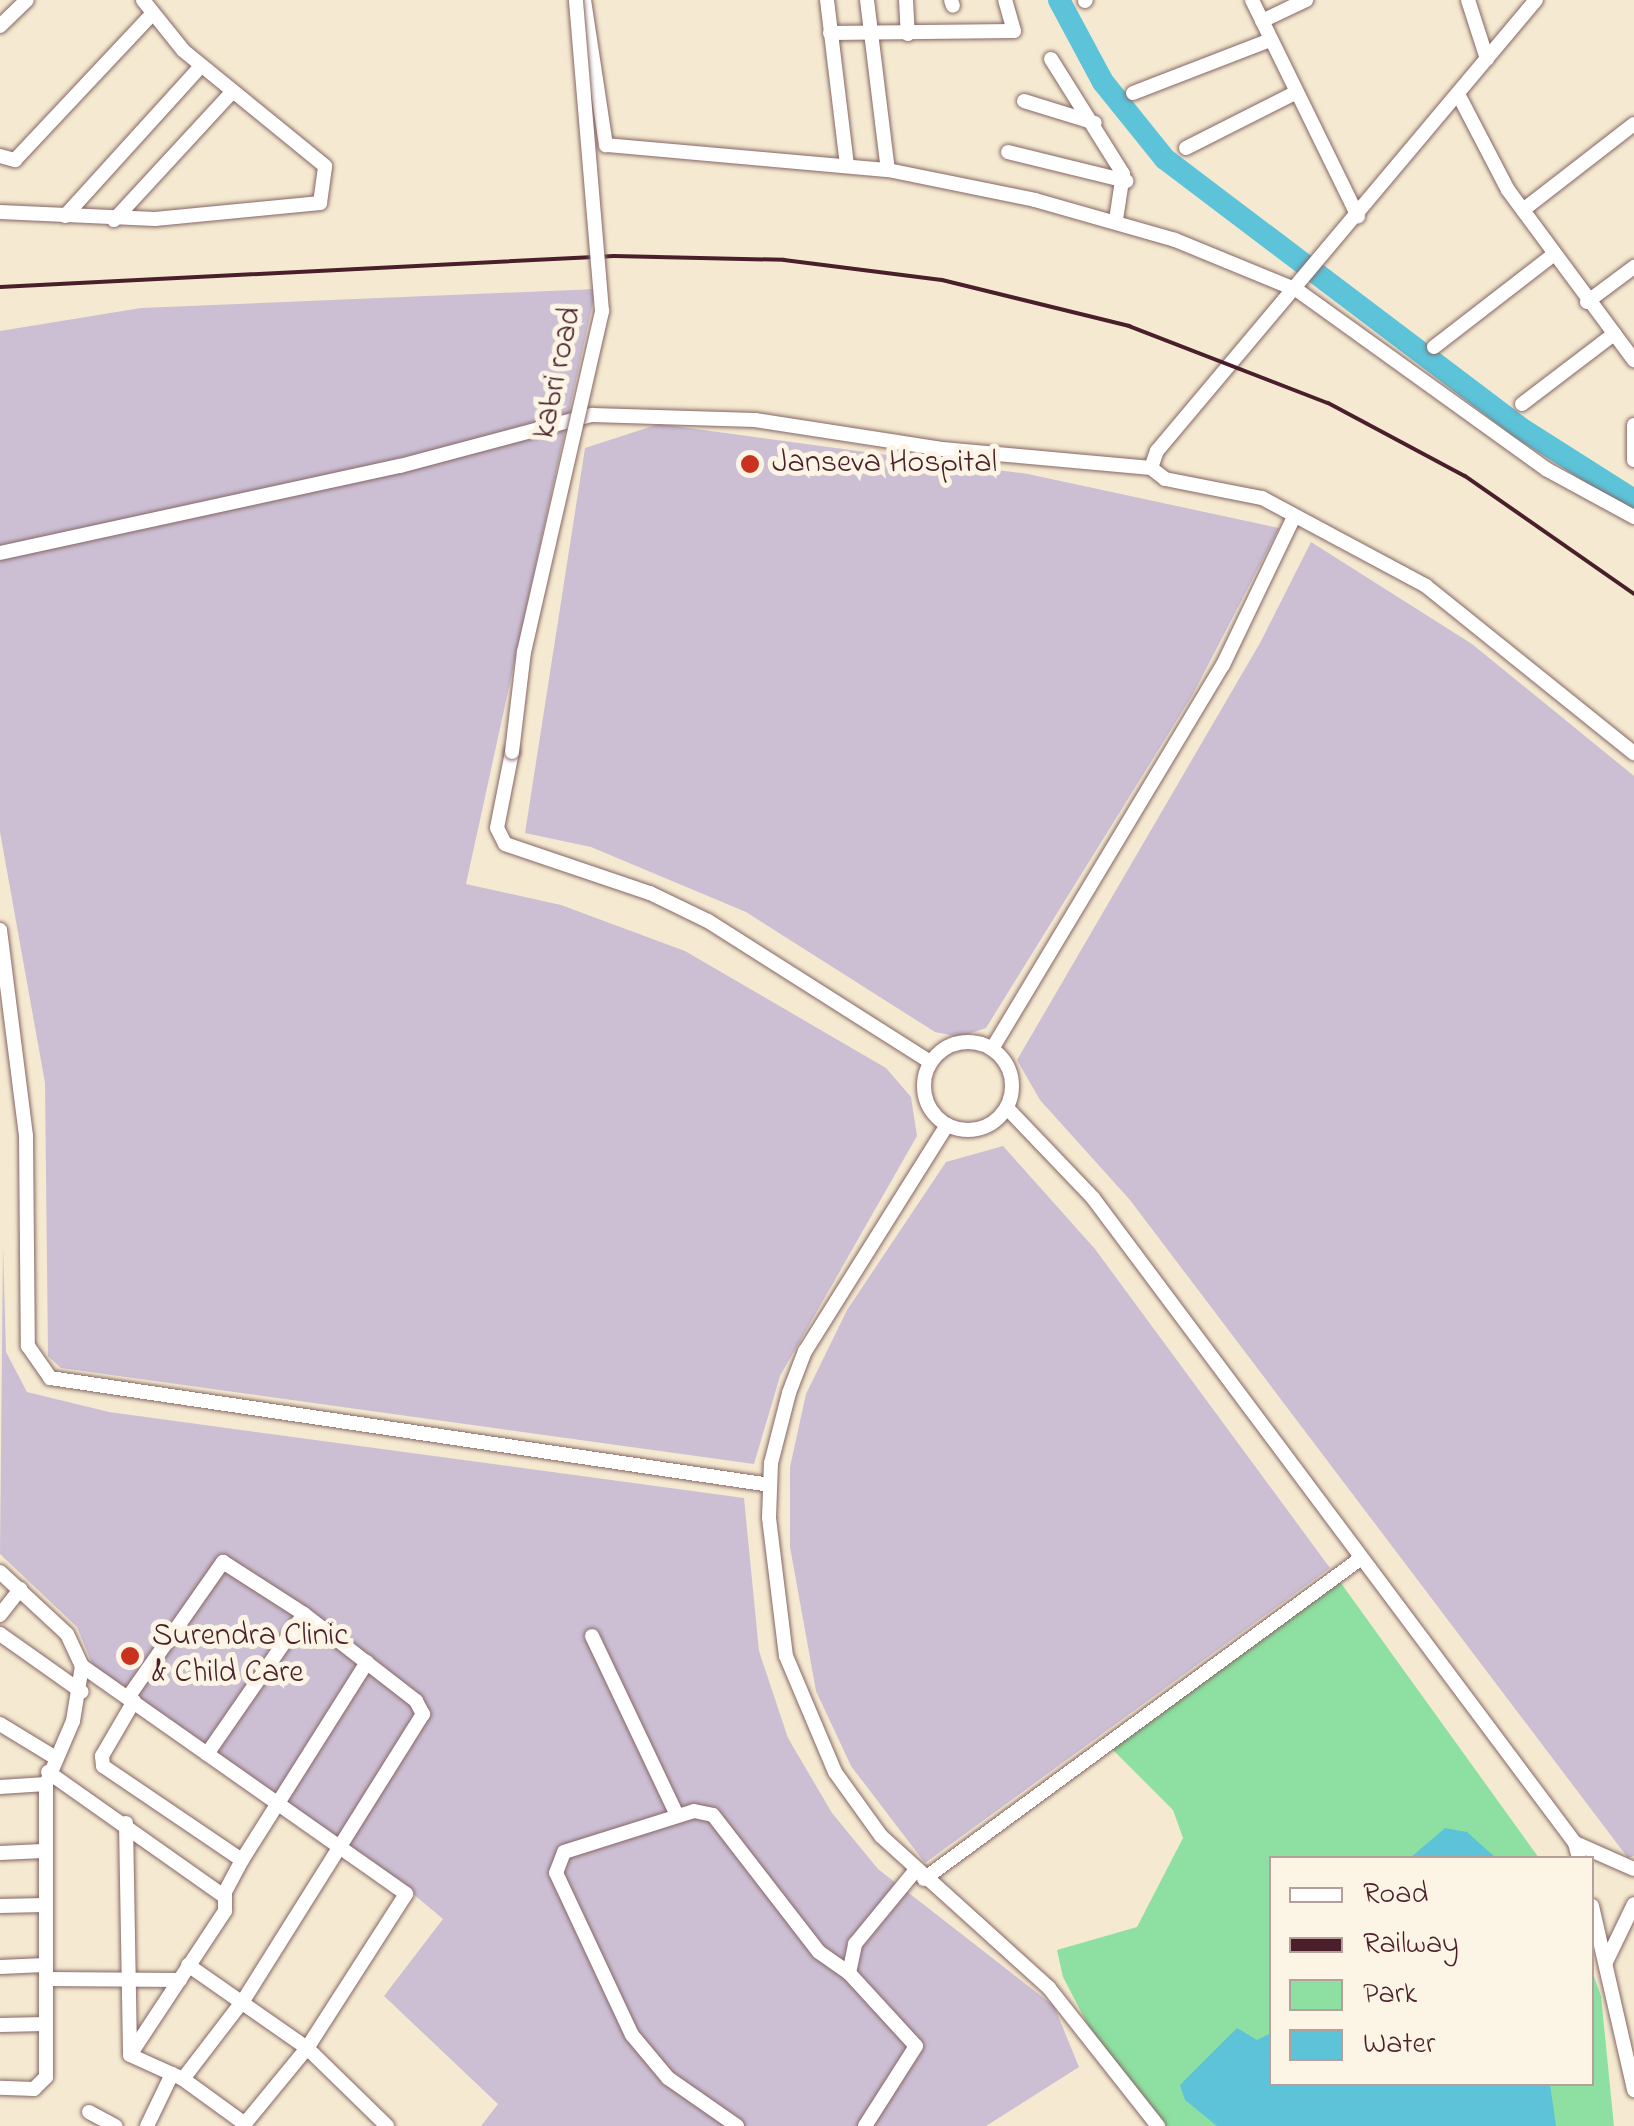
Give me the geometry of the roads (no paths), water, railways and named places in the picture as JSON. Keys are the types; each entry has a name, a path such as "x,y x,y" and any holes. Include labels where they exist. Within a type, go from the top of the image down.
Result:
{"street":[{"path":"0,26 27,0"},
{"path":"0,212 114,220 320,203 327,169 201,66 143,0"},
{"name":"kabri road","path":"576,0 602,311 524,652 498,828 505,844 650,893 708,921 930,1062"},
{"path":"584,0 606,145 888,170 1116,220 1300,286 1546,469 1634,517"},
{"path":"827,0 847,166"},
{"path":"868,0 888,170"},
{"path":"906,0 908,34"},
{"path":"830,33 1014,31 1005,0"},
{"path":"1252,0 1358,216"},
{"path":"1262,21 1306,0"},
{"path":"1468,0 1487,59"},
{"path":"1151,468 1157,451 1322,260 1536,0"},
{"path":"0,156 15,160 152,14"},
{"path":"1133,93 1270,40"},
{"path":"1051,59 1096,124 1126,180 1116,220"},
{"path":"65,216 201,66"},
{"path":"114,220 232,92"},
{"path":"1186,148 1295,93"},
{"path":"1458,94 1522,210 1634,360"},
{"path":"1024,101 1096,124"},
{"path":"1522,210 1634,124"},
{"path":"1008,152 1126,180"},
{"path":"1434,347 1553,255"},
{"path":"1587,302 1634,267"},
{"path":"1522,404 1614,334"},
{"path":"0,554 386,469 592,415 755,420 942,448 1151,468 1165,479 1262,498 1426,586 1634,753"},
{"path":"1634,425 1634,460"},
{"path":"992,1049 1223,664 1294,517"},
{"path":"0,930 26,1136 28,1346 50,1378 770,1484"},
{"path":"956,1044 992,1049 1011,1074 1007,1108 981,1129 947,1125 925,1098 930,1062 956,1044"},
{"path":"1007,1108 1094,1198 1575,1843 1578,1856"},
{"path":"947,1125 805,1352 789,1393 770,1484 774,1564 792,1671 835,1772 919,1875 1049,1988 1158,2126"},
{"path":"848,1973 856,1944 919,1875 1360,1559"},
{"path":"148,2126 177,2076 242,2002 423,1714 367,1662 304,1614 218,1563 132,1699 102,1766 242,1860"},
{"path":"0,1572 68,1634 82,1666 82,1692 50,1771 43,1851 46,1972 41,2087 0,2088"},
{"path":"0,1615 20,1589"},
{"path":"207,1754 304,1614"},
{"path":"0,1634 82,1692"},
{"path":"592,1636 677,1815"},
{"path":"130,2055 226,1911 224,1896 242,1860 367,1662"},
{"path":"82,1666 406,1894 307,2048 244,2125 177,2076 130,2055"},
{"path":"0,1724 22,1737 50,1771 126,1823 203,1888 224,1896"},
{"path":"0,1736 22,1737"},
{"path":"0,1786 50,1771"},
{"path":"737,2126 679,2087 641,2047 556,1873 558,1857 572,1848 677,1815 712,1815 819,1952 848,1973 916,2046 865,2126"},
{"path":"126,1823 130,2055"},
{"path":"1575,1843 1634,1869"},
{"path":"0,1852 43,1851"},
{"path":"0,1906 44,1904"},
{"path":"1606,1962 1634,1904"},
{"path":"1594,1914 1634,2090"},
{"path":"188,1966 307,2048 387,2126"},
{"path":"0,1967 130,1980 180,1980"},
{"path":"0,2025 45,2024"},
{"path":"89,2112 115,2126"}],"water":[{"path":"1445,1828 1467,1832 1494,1856 1412,1856"},
{"path":"1237,2028 1257,2040 1269,2034 1269,2086 1550,2086 1556,2126 1217,2126 1185,2100 1180,2085"}],"waterway":[{"path":"1059,0 1103,82 1165,159 1519,427 1634,500"}],"railway":[{"path":"0,287 614,256 784,260 942,280 1129,326 1328,403 1465,476 1634,594"}],"place":[{"name":"Janseva Hospital","path":"750,464"},
{"name":"Surendra Clinic & Child Care","path":"130,1656"}]}
